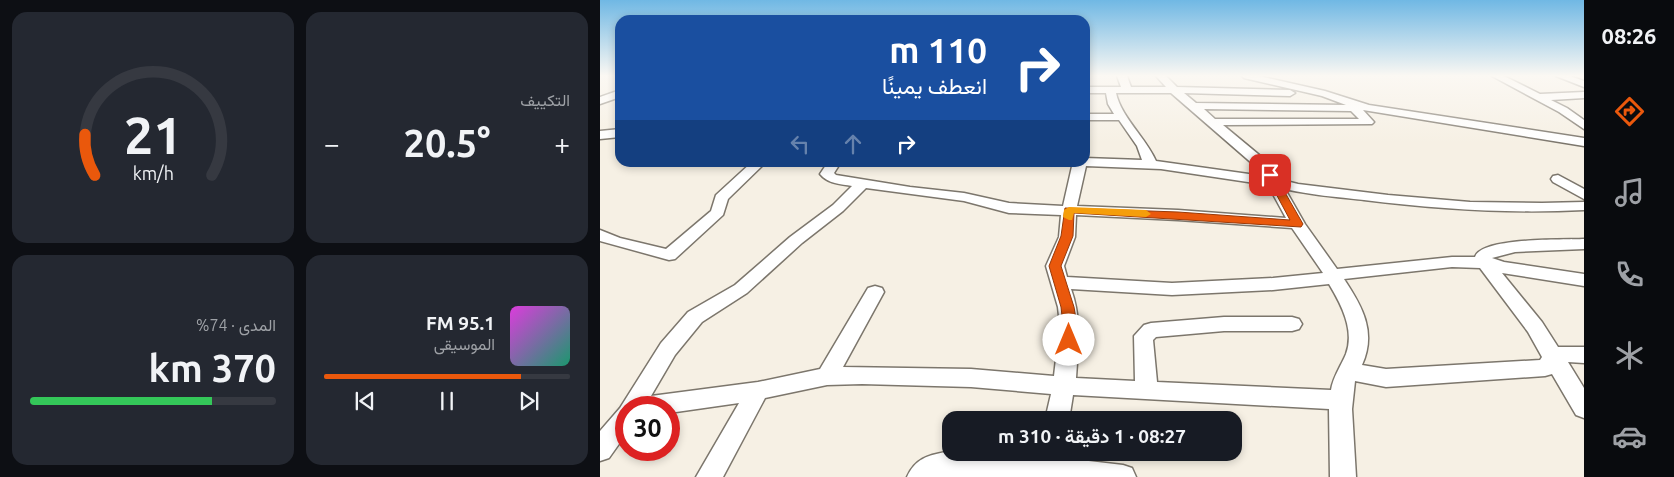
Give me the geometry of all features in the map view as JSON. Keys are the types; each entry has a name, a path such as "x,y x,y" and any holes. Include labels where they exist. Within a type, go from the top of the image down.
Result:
{"street":[{"path":"1112,98 1113,104 1143,146 1151,164"},
{"path":"1184,98 1259,162 1274,182 1297,224 1355,314 1359,338 1343,385 1340,417 1345,458 1343,477"},
{"path":"1335,98 1351,105 1397,114 1584,142"},
{"path":"1540,98 1563,110 1584,126"},
{"path":"1194,106 1351,105 1368,122 1213,122"},
{"path":"1090,117 1121,116"},
{"path":"600,135 615,133"},
{"path":"1090,162 1151,164 1274,182 1298,188 1388,200 1524,208 1584,206"},
{"path":"600,235 614,241 670,256 718,212 721,198 755,167"},
{"path":"831,167 828,171 828,176 964,198 1009,208 1178,215 1297,224"},
{"path":"1059,411 1064,386 1070,325 1068,307 1055,266 1067,236 1069,210 1079,167"},
{"path":"1558,179 1584,196"},
{"path":"641,396 668,349 695,317 741,289 796,240 838,208 863,183"},
{"path":"1584,244 1523,246 1489,252 1483,256 1485,263 1535,327 1584,408"},
{"path":"1060,282 1172,288 1281,283 1326,279 1344,272 1452,262 1485,263 1504,268 1584,280"},
{"path":"826,376 875,292"},
{"path":"1147,390 1143,340 1144,336 1151,330 1224,324 1292,324"},
{"path":"1349,372 1386,378 1545,368 1559,354 1584,355"},
{"path":"680,402 758,391 826,376 862,375 971,378 1064,386 1342,400"},
{"path":"709,477 758,391"},
{"path":"600,450 615,430"},
{"path":"920,477 931,466 946,464 1047,466 1122,477"}],"slow traffic":[{"path":"1069,217 1069,210 1146,214"}],"route":[{"path":"1069,340 1068,307 1055,266 1067,236 1069,210 1178,215 1297,224 1270,175"}]}
